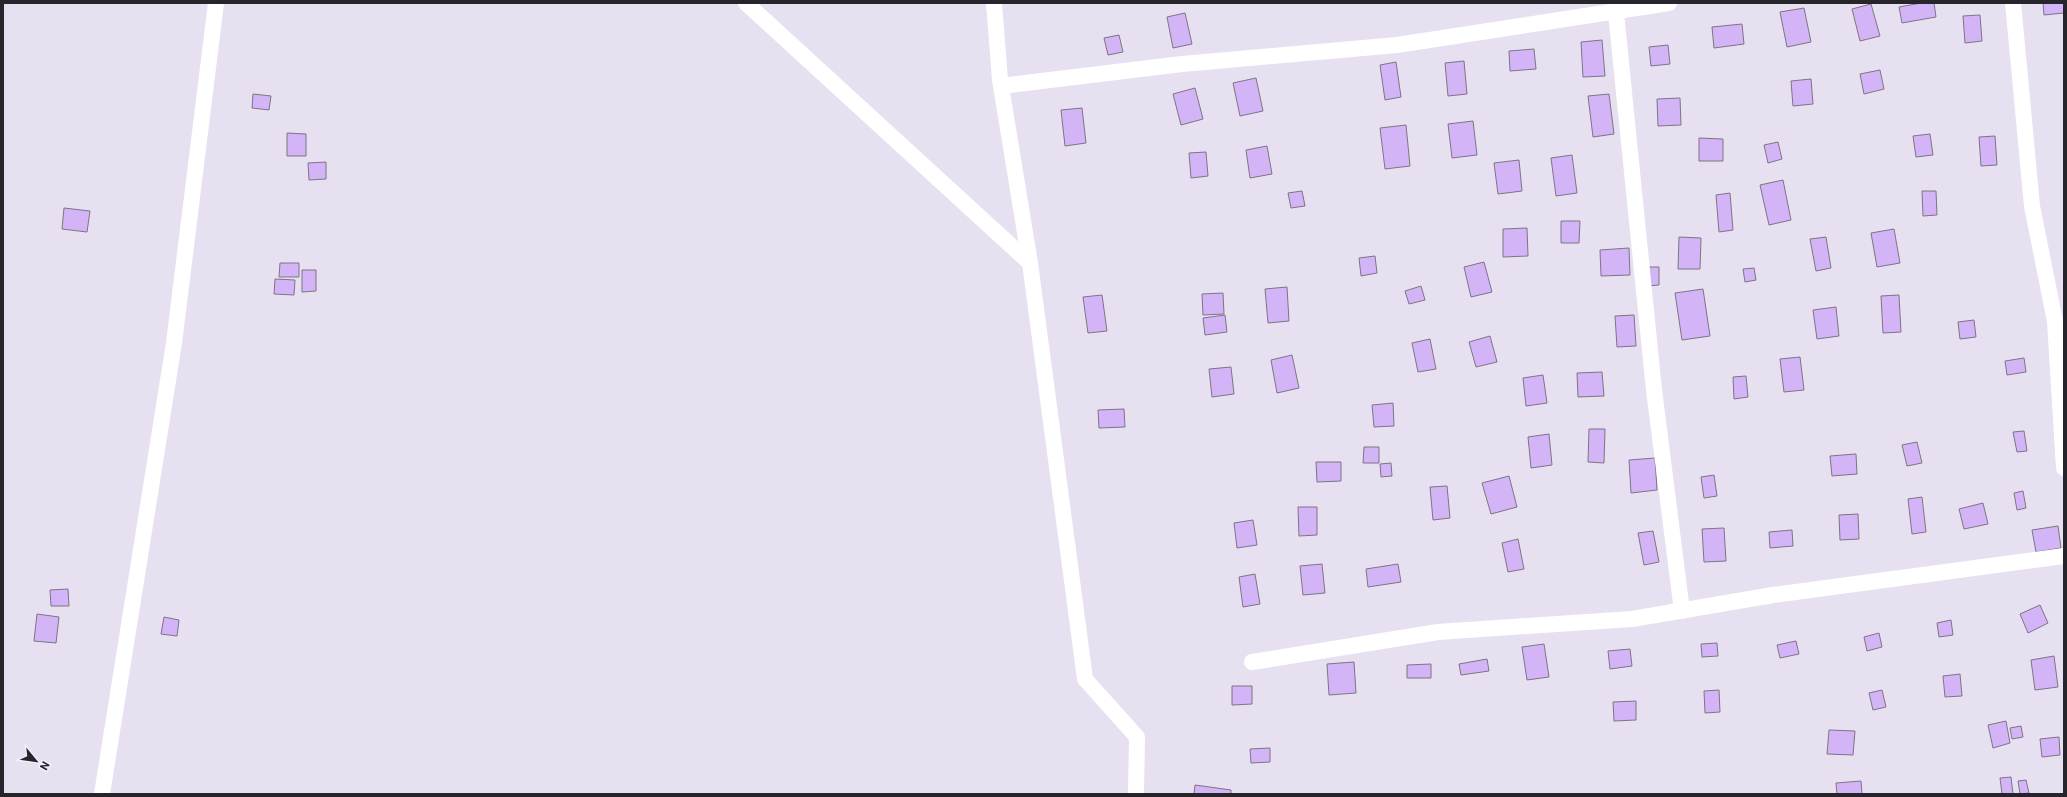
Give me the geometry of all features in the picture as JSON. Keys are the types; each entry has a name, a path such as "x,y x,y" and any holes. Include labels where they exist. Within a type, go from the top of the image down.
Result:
{"street":[{"path":"102,794 174,343 216,3"},
{"path":"746,3 1030,263"},
{"path":"994,3 1001,86 1030,263 1085,679 1137,737 1136,794"},
{"path":"1001,86 1182,64 1397,45 1615,7 1669,3"},
{"path":"2013,3 2032,206 2055,321 2064,468"},
{"path":"1615,7 1654,390 1682,611"},
{"path":"1252,662 1438,632 1632,619 1773,595 2064,556"}],"building":[{"path":"1921,3 1934,3 1936,17 1902,23 1899,7"},
{"path":"2043,3 2064,3 2064,13 2044,15"},
{"path":"1871,4 1880,36 1860,41 1852,9"},
{"path":"1804,8 1811,42 1787,47 1780,12"},
{"path":"1185,13 1192,44 1173,48 1167,17"},
{"path":"1980,15 1982,41 1965,43 1963,16"},
{"path":"1742,24 1744,44 1714,48 1712,27"},
{"path":"1119,35 1123,52 1108,55 1104,38"},
{"path":"1602,40 1605,76 1583,77 1581,42"},
{"path":"1668,45 1670,64 1651,66 1649,47"},
{"path":"1534,49 1536,69 1510,71 1509,51"},
{"path":"1464,61 1467,94 1448,96 1445,63"},
{"path":"1396,62 1401,97 1385,100 1380,65"},
{"path":"1880,70 1884,89 1864,94 1860,74"},
{"path":"1256,78 1263,111 1240,116 1233,83"},
{"path":"1811,79 1813,104 1793,106 1791,81"},
{"path":"1195,88 1203,119 1181,125 1173,94"},
{"path":"253,94 271,96 269,110 252,108"},
{"path":"1609,94 1614,134 1593,137 1588,96"},
{"path":"1680,98 1681,125 1658,126 1657,99"},
{"path":"1082,108 1086,143 1065,146 1061,110"},
{"path":"1473,121 1477,155 1452,158 1448,124"},
{"path":"1406,125 1410,166 1385,169 1380,128"},
{"path":"287,133 306,134 306,156 287,156"},
{"path":"1930,134 1933,155 1916,157 1913,136"},
{"path":"1995,136 1997,165 1981,166 1979,137"},
{"path":"1699,138 1723,139 1723,161 1699,161"},
{"path":"1778,142 1782,159 1768,163 1764,145"},
{"path":"1267,146 1272,174 1250,178 1246,150"},
{"path":"1206,152 1208,176 1191,178 1189,153"},
{"path":"1572,155 1577,193 1556,196 1551,158"},
{"path":"1519,160 1522,191 1498,194 1494,163"},
{"path":"326,162 326,179 309,180 308,163"},
{"path":"1783,180 1791,220 1769,225 1760,185"},
{"path":"1302,191 1305,206 1291,208 1288,193"},
{"path":"1922,191 1936,191 1937,215 1923,216"},
{"path":"1730,193 1733,230 1719,232 1716,195"},
{"path":"64,208 90,211 87,232 62,229"},
{"path":"1561,221 1580,221 1579,243 1561,243"},
{"path":"1527,228 1528,256 1503,257 1503,229"},
{"path":"1894,229 1900,263 1877,267 1871,233"},
{"path":"1679,237 1701,238 1700,269 1678,269"},
{"path":"1826,237 1831,268 1816,271 1810,239"},
{"path":"1629,248 1630,275 1601,276 1600,250"},
{"path":"1375,256 1377,273 1361,276 1359,258"},
{"path":"1484,262 1492,292 1471,297 1464,267"},
{"path":"280,263 299,263 299,277 279,277"},
{"path":"1646,267 1659,267 1659,285 1646,286"},
{"path":"1754,268 1756,280 1745,282 1743,269"},
{"path":"302,270 316,270 316,291 302,292"},
{"path":"275,279 295,280 294,295 274,294"},
{"path":"1421,286 1425,300 1409,304 1405,291"},
{"path":"1287,287 1289,321 1268,323 1265,289"},
{"path":"1703,289 1710,336 1682,340 1675,293"},
{"path":"1223,293 1224,314 1203,315 1202,294"},
{"path":"1102,295 1107,331 1088,333 1083,297"},
{"path":"1899,295 1901,332 1883,333 1881,296"},
{"path":"1836,307 1839,336 1817,339 1813,310"},
{"path":"1225,315 1227,332 1205,335 1203,318"},
{"path":"1634,315 1636,346 1617,347 1615,316"},
{"path":"1974,320 1976,337 1960,339 1958,322"},
{"path":"1490,336 1497,362 1476,367 1469,342"},
{"path":"1430,339 1436,369 1418,372 1412,343"},
{"path":"1292,355 1299,388 1277,393 1271,360"},
{"path":"1800,357 1804,390 1784,392 1780,359"},
{"path":"2024,358 2026,372 2007,375 2005,361"},
{"path":"1231,367 1234,394 1212,397 1209,369"},
{"path":"1602,372 1604,396 1578,397 1577,373"},
{"path":"1543,375 1547,403 1526,406 1523,378"},
{"path":"1746,376 1748,397 1734,399 1733,377"},
{"path":"1393,403 1394,426 1374,427 1372,405"},
{"path":"1124,409 1125,427 1099,428 1098,410"},
{"path":"1589,429 1605,429 1604,463 1588,462"},
{"path":"2024,431 2027,451 2017,452 2013,432"},
{"path":"1549,434 1552,465 1531,468 1528,437"},
{"path":"1917,442 1922,463 1907,466 1902,445"},
{"path":"1364,447 1379,447 1379,463 1363,463"},
{"path":"1856,454 1857,474 1832,476 1830,456"},
{"path":"1655,458 1657,490 1631,493 1629,460"},
{"path":"1316,462 1341,462 1341,481 1317,482"},
{"path":"1391,463 1392,476 1381,477 1380,464"},
{"path":"1714,475 1717,496 1704,498 1701,477"},
{"path":"1509,476 1517,507 1491,514 1482,483"},
{"path":"1447,486 1450,518 1433,520 1430,487"},
{"path":"2023,491 2026,508 2017,510 2014,493"},
{"path":"1922,497 1926,532 1912,534 1908,499"},
{"path":"1983,503 1988,524 1964,529 1959,509"},
{"path":"1298,507 1317,507 1317,535 1299,536"},
{"path":"1858,514 1859,539 1840,540 1839,515"},
{"path":"1253,520 1257,545 1237,548 1234,523"},
{"path":"2058,526 2061,548 2036,552 2032,530"},
{"path":"1724,528 1726,561 1704,562 1702,529"},
{"path":"1792,530 1793,546 1770,548 1769,532"},
{"path":"1653,531 1659,562 1644,565 1638,533"},
{"path":"1518,539 1524,569 1508,572 1502,543"},
{"path":"1322,564 1325,593 1303,595 1300,566"},
{"path":"1398,564 1401,582 1368,587 1366,569"},
{"path":"1255,574 1260,604 1243,607 1239,577"},
{"path":"68,589 69,606 51,606 50,590"},
{"path":"2040,605 2048,623 2028,633 2020,614"},
{"path":"37,614 59,617 56,643 34,641"},
{"path":"164,617 179,620 177,636 161,634"},
{"path":"1951,620 1953,635 1939,637 1937,623"},
{"path":"1879,633 1882,647 1867,651 1864,637"},
{"path":"1796,641 1799,654 1780,658 1777,645"},
{"path":"1717,643 1718,656 1702,657 1701,644"},
{"path":"1544,644 1549,677 1527,680 1522,647"},
{"path":"1630,649 1632,666 1610,669 1608,651"},
{"path":"2054,656 2058,687 2035,690 2031,660"},
{"path":"1487,659 1489,671 1461,675 1459,664"},
{"path":"1354,662 1356,693 1329,695 1327,664"},
{"path":"1431,664 1431,678 1407,678 1407,665"},
{"path":"1960,674 1962,696 1945,697 1943,676"},
{"path":"1232,686 1252,686 1252,704 1232,705"},
{"path":"1719,690 1720,712 1705,713 1704,691"},
{"path":"1882,690 1886,707 1873,710 1869,693"},
{"path":"1636,701 1636,720 1614,721 1613,702"},
{"path":"2006,721 2010,743 1993,748 1988,725"},
{"path":"2021,726 2023,737 2012,739 2010,728"},
{"path":"1829,730 1855,731 1853,755 1827,754"},
{"path":"2059,737 2060,755 2042,757 2040,739"},
{"path":"1270,748 1270,762 1251,763 1250,749"},
{"path":"2011,777 2013,794 2002,794 2000,778"},
{"path":"2026,780 2029,793 2020,794 2018,781"},
{"path":"1861,781 1862,794 1837,794 1836,783"},
{"path":"1195,785 1231,790 1231,794 1194,794"}]}
